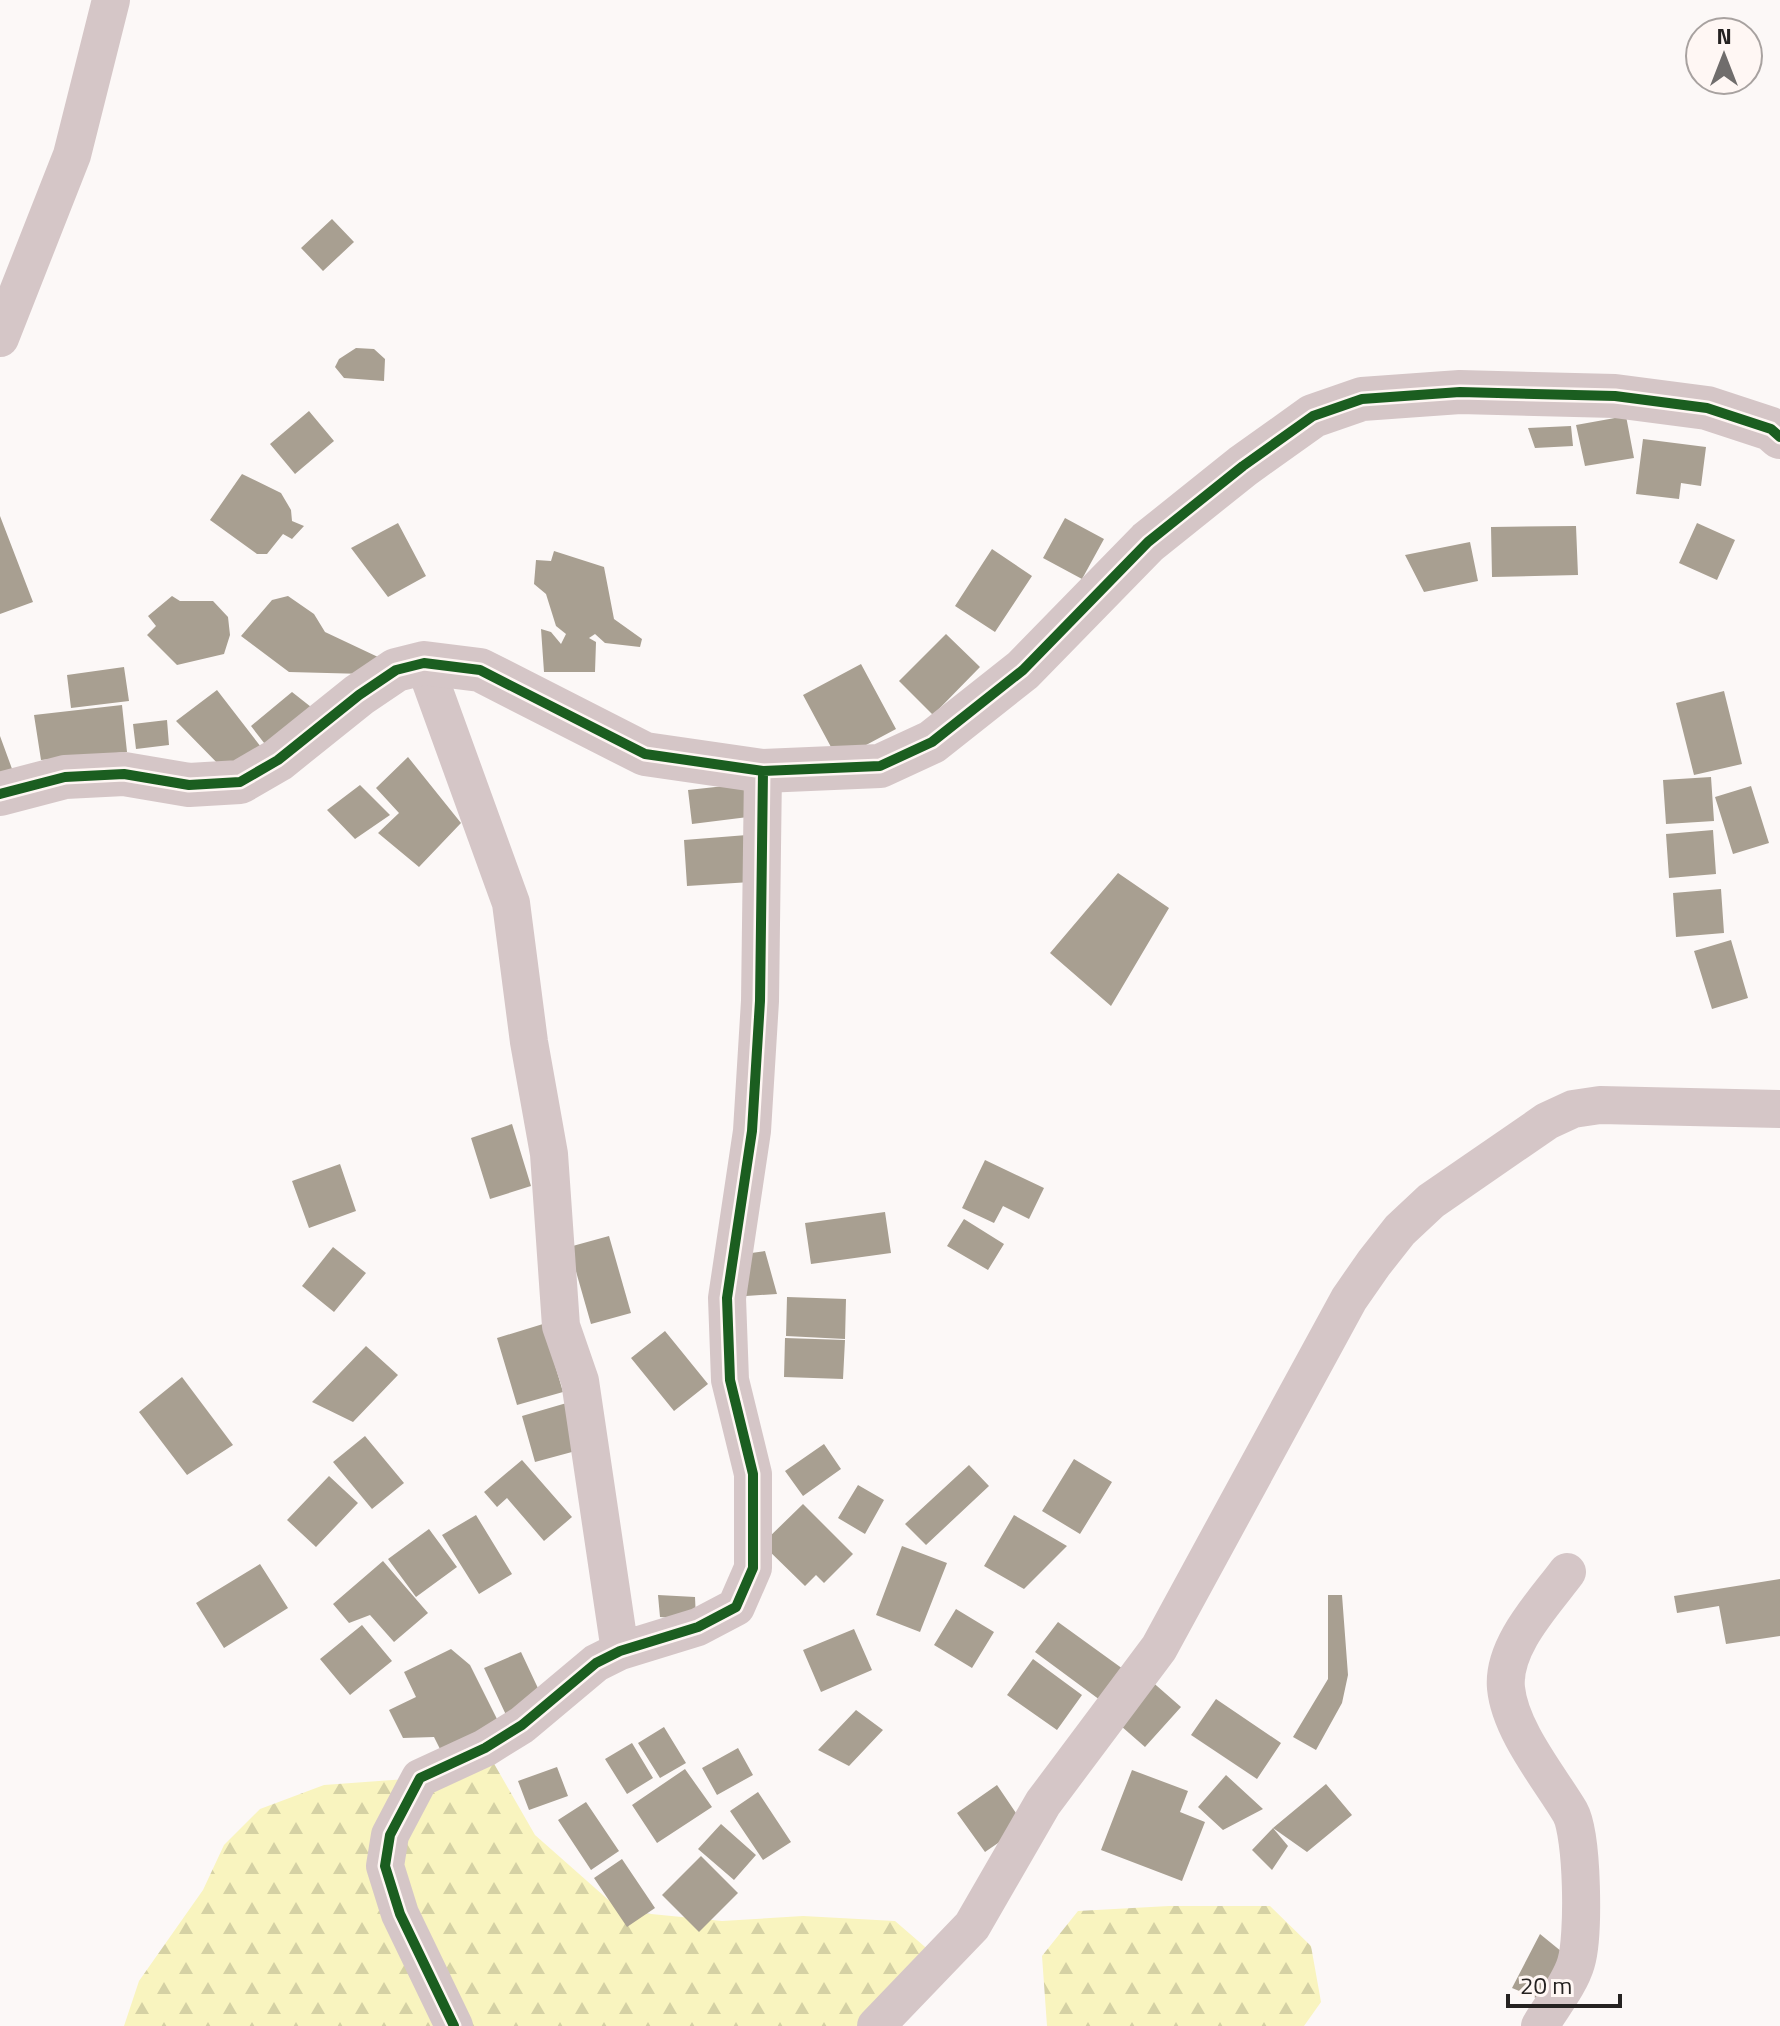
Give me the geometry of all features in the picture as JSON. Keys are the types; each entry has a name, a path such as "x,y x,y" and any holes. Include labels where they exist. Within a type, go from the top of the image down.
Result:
{"street":[{"path":"0,338 62,185 111,0"},
{"path":"0,794 65,777 124,774 189,785 240,782 278,760 359,695 396,670 424,663 480,670 645,754 763,771 880,766 932,742 1023,670 1148,542 1243,466 1313,416 1362,399 1460,392 1615,396 1707,408 1771,429 1780,437"},
{"path":"424,663 511,903 529,1042 549,1154 561,1326 580,1381 620,1651"},
{"path":"454,2026 400,1914 385,1866 395,1822 420,1778 485,1748 522,1725 596,1663 620,1651 698,1627 736,1607 753,1568 753,1474 730,1380 727,1298 752,1131 760,1001 763,771"},
{"path":"876,2026 972,1926 1043,1803 1159,1648 1349,1299 1400,1230 1431,1201 1547,1121 1573,1109 1600,1105 1780,1109"},
{"path":"1540,2026 1576,1963 1581,1848 1572,1816 1532,1753 1506,1688 1510,1661 1535,1613 1567,1572"}],"green space":[{"path":"485,1748 535,1835 621,1911 722,1921 803,1916 895,1921 939,1959 884,2026 124,2026 139,1981 203,1890 224,1845 260,1809 324,1785 420,1778"},
{"path":"1169,1906 1270,1906 1311,1946 1321,2002 1304,2026 1047,2026 1042,1956 1078,1911"}],"building":[{"path":"332,219 354,242 323,271 301,248"},
{"path":"356,348 374,349 385,359 384,381 344,378 335,367 339,359"},
{"path":"309,411 334,441 295,474 270,444"},
{"path":"1626,416 1634,458 1585,466 1576,425"},
{"path":"1571,426 1573,446 1535,448 1528,428"},
{"path":"1643,439 1706,447 1701,486 1681,483 1679,499 1636,494"},
{"path":"242,474 281,493 291,510 292,521 304,526 292,539 283,534 267,554 257,554 210,520"},
{"path":"0,516 33,602 0,614"},
{"path":"1065,518 1104,539 1082,579 1043,558"},
{"path":"398,523 426,576 388,597 351,548"},
{"path":"1697,523 1735,540 1717,580 1679,563"},
{"path":"1576,526 1578,575 1492,577 1491,527"},
{"path":"1470,542 1478,581 1424,592 1405,555"},
{"path":"992,549 1032,576 995,632 955,606"},
{"path":"554,551 604,567 614,619 642,639 640,647 605,643 595,634 589,638 596,642 595,672 544,672 541,629 551,632 561,644 566,634 556,626 546,594 534,584 536,560 551,561"},
{"path":"172,596 180,601 213,601 228,617 230,635 224,654 177,665 147,635 156,626 148,616"},
{"path":"288,596 314,614 325,632 378,657 365,674 289,672 241,636 272,600"},
{"path":"946,634 980,667 933,715 899,681"},
{"path":"861,664 896,729 838,760 803,695"},
{"path":"124,667 129,701 71,708 67,675"},
{"path":"217,690 271,760 230,776 176,721"},
{"path":"1724,691 1742,764 1694,775 1676,703"},
{"path":"292,692 325,718 275,757 251,726"},
{"path":"122,705 127,752 41,760 34,715"},
{"path":"167,720 169,745 136,749 133,724"},
{"path":"0,736 15,777 0,783"},
{"path":"408,757 461,823 419,867 378,833 399,813 376,788"},
{"path":"1711,777 1714,821 1666,824 1663,780"},
{"path":"743,784 748,817 692,824 688,790"},
{"path":"360,785 390,815 355,839 327,810"},
{"path":"1751,786 1769,843 1733,854 1715,797"},
{"path":"1713,830 1716,874 1669,878 1666,834"},
{"path":"747,835 751,882 687,886 684,840"},
{"path":"1118,873 1169,908 1111,1006 1050,953"},
{"path":"1721,889 1724,933 1676,937 1673,893"},
{"path":"1731,940 1748,998 1712,1009 1694,951"},
{"path":"512,1124 531,1186 490,1199 471,1138"},
{"path":"985,1160 1044,1188 1029,1219 1003,1206 994,1223 962,1208"},
{"path":"340,1164 356,1211 309,1228 292,1181"},
{"path":"885,1212 891,1253 811,1264 805,1223"},
{"path":"964,1219 1004,1244 988,1270 947,1246"},
{"path":"609,1236 631,1313 591,1324 569,1247"},
{"path":"333,1247 366,1273 334,1312 302,1286"},
{"path":"765,1251 777,1294 746,1296 737,1255"},
{"path":"787,1297 846,1299 845,1339 786,1336"},
{"path":"543,1324 563,1392 517,1405 497,1338"},
{"path":"665,1331 708,1384 674,1411 631,1358"},
{"path":"785,1338 845,1340 843,1379 784,1377"},
{"path":"366,1346 398,1375 353,1422 312,1402"},
{"path":"182,1377 233,1445 187,1475 139,1412"},
{"path":"570,1402 583,1449 535,1462 522,1416"},
{"path":"365,1436 404,1483 372,1509 333,1462"},
{"path":"824,1444 841,1469 803,1496 785,1471"},
{"path":"1074,1459 1112,1482 1080,1534 1042,1511"},
{"path":"522,1460 572,1517 544,1541 507,1498 497,1507 484,1492"},
{"path":"969,1465 989,1486 926,1545 905,1524"},
{"path":"329,1476 358,1503 316,1547 287,1520"},
{"path":"858,1485 884,1500 865,1534 838,1518"},
{"path":"803,1504 853,1554 824,1583 816,1575 805,1586 762,1544"},
{"path":"476,1515 512,1574 479,1594 442,1535"},
{"path":"1014,1515 1067,1546 1024,1589 984,1566"},
{"path":"429,1529 457,1567 416,1597 388,1559"},
{"path":"902,1546 947,1563 920,1632 876,1615"},
{"path":"383,1561 428,1613 394,1642 370,1615 349,1623 333,1604"},
{"path":"260,1564 288,1608 224,1648 196,1603"},
{"path":"1780,1579 1780,1636 1726,1644 1719,1606 1677,1613 1674,1596"},
{"path":"658,1595 695,1597 696,1620 660,1617"},
{"path":"1328,1595 1342,1595 1348,1675 1342,1703 1316,1750 1293,1737 1328,1679"},
{"path":"956,1609 994,1632 972,1668 934,1645"},
{"path":"1058,1622 1123,1669 1100,1700 1035,1652"},
{"path":"362,1625 392,1661 350,1695 320,1659"},
{"path":"854,1629 872,1670 821,1692 803,1650"},
{"path":"451,1649 470,1665 501,1727 443,1755 434,1737 403,1738 389,1710 416,1697 404,1672"},
{"path":"521,1652 544,1701 507,1717 484,1668"},
{"path":"1033,1659 1082,1695 1057,1730 1007,1695"},
{"path":"1149,1679 1181,1707 1145,1747 1113,1719"},
{"path":"1216,1699 1281,1743 1257,1779 1191,1735"},
{"path":"856,1710 883,1730 849,1766 818,1750"},
{"path":"664,1727 686,1763 660,1778 638,1743"},
{"path":"632,1743 653,1778 627,1794 605,1759"},
{"path":"738,1748 753,1775 717,1795 702,1768"},
{"path":"557,1767 568,1796 529,1810 518,1781"},
{"path":"685,1769 712,1807 657,1843 632,1805"},
{"path":"1132,1770 1188,1791 1180,1812 1205,1822 1182,1881 1101,1850"},
{"path":"1226,1775 1263,1809 1223,1830 1198,1807"},
{"path":"1326,1784 1352,1815 1307,1852 1273,1828"},
{"path":"997,1785 1024,1825 985,1852 957,1813"},
{"path":"758,1792 791,1842 763,1860 730,1811"},
{"path":"586,1802 619,1851 591,1870 558,1820"},
{"path":"721,1824 756,1855 734,1880 698,1849"},
{"path":"1273,1828 1288,1846 1272,1870 1252,1850"},
{"path":"701,1856 738,1893 699,1932 662,1895"},
{"path":"622,1859 655,1908 627,1927 594,1878"},
{"path":"1540,1934 1567,1956 1544,2001 1512,1988"}],"cycle path":[{"path":"0,794 65,777 124,774 189,785 240,782 278,760 359,695 396,670 424,663 480,670 645,754 763,771 880,766 932,742 1023,670 1148,542 1243,466 1313,416 1362,399 1460,392 1615,396 1707,408 1771,429 1780,437"},
{"path":"454,2026 400,1914 385,1866 390,1835 420,1778 485,1748 522,1725 596,1663 620,1651 698,1627 736,1607 753,1568 753,1474 730,1380 727,1298 752,1131 760,1001 763,771"}]}
